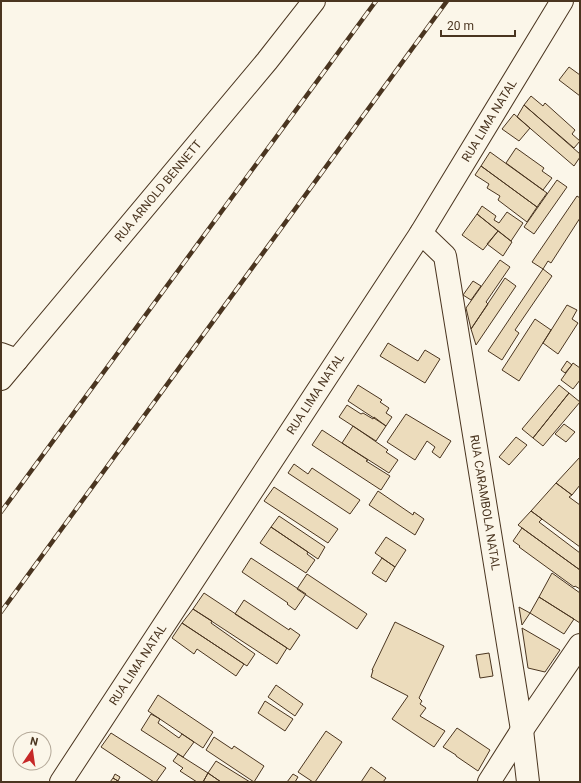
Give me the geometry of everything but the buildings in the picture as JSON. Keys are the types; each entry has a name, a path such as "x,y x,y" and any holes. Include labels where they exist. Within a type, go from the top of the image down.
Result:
{"street":[{"name":"RUA ARNOLD BENNETT","path":"1,379 9,357 267,61 314,1"},
{"name":"RUA LIMA NATAL","path":"61,782 421,233 562,1"},
{"name":"RUA CARAMBOLA NATAL","path":"421,233 445,256 522,730 528,782"},
{"path":"489,782 522,730 580,645"}],"railway":[{"path":"1,512 376,1"},
{"path":"1,612 447,1"}]}
